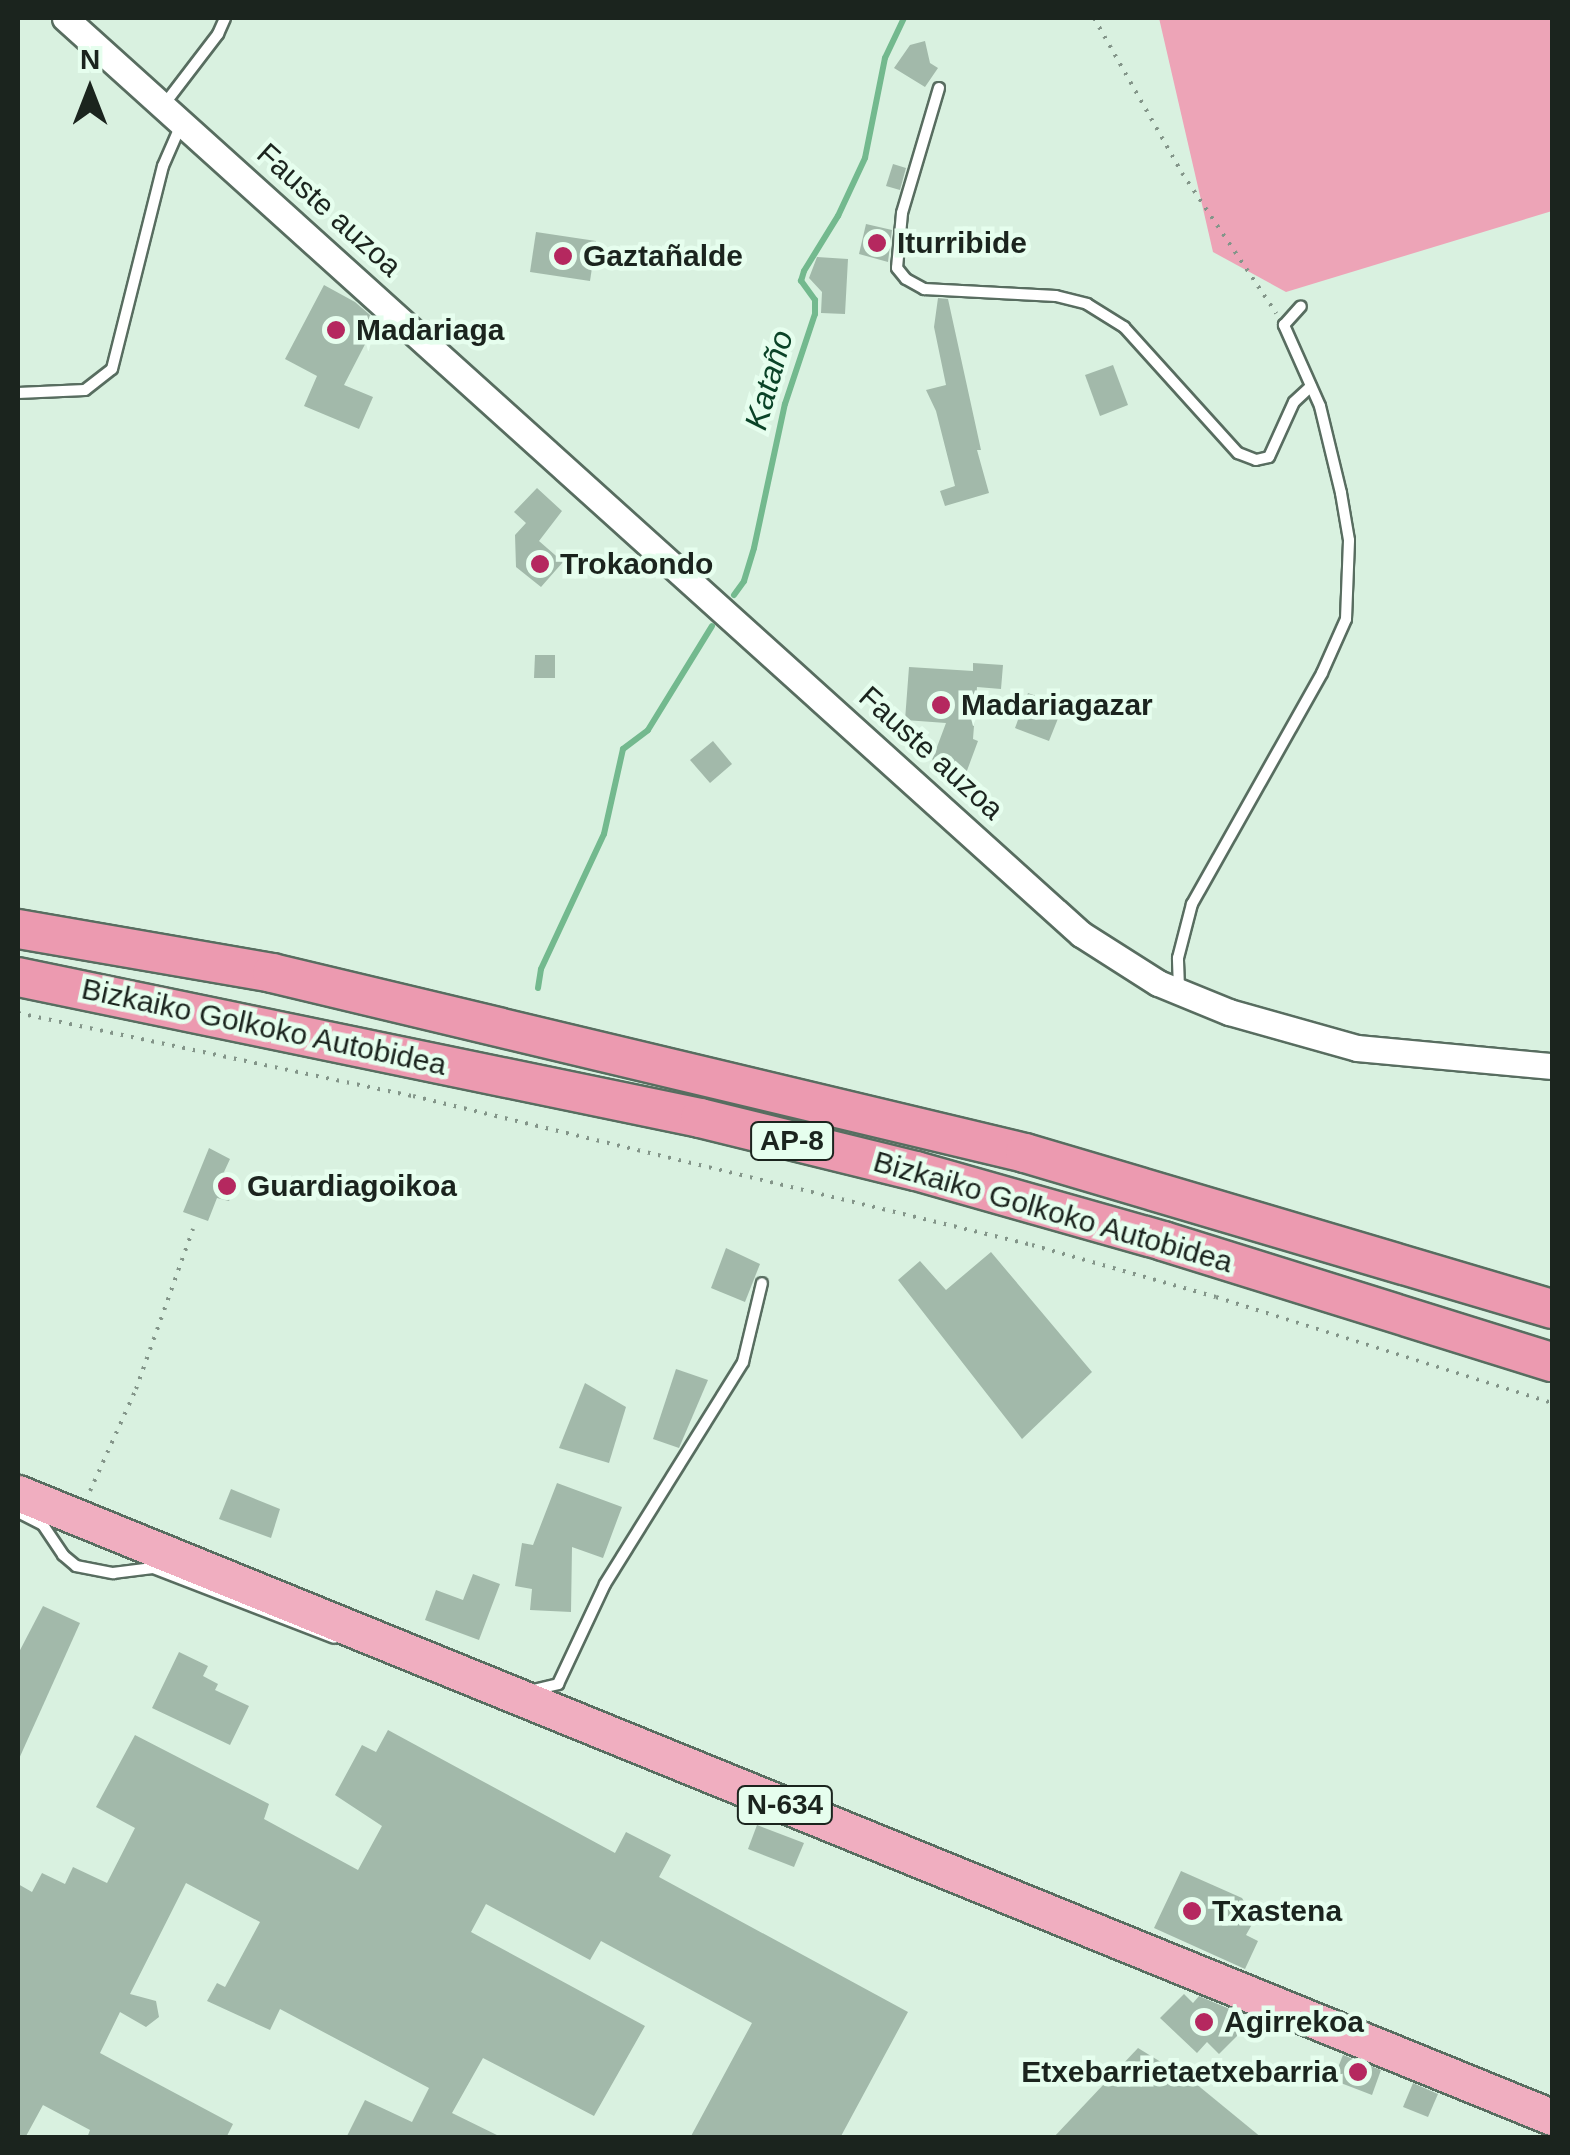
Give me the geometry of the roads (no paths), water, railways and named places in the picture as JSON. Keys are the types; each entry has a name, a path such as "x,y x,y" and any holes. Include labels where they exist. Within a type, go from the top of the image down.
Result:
{"highway":[{"name":"Bizkaiko Golkoko Autobidea","path":"18,928 272,973 988,1144 1552,1309"},
{"name":"Bizkaiko Golkoko Autobidea","path":"18,976 681,1114 898,1167 1163,1241 1552,1362"},
{"name":"N-634","path":"18,1494 1552,2117"}],"street":[{"name":"Fauste auzoa","path":"65,18 1081,934 1179,995 1357,1048 1552,1066"}],"lane":[{"path":"18,393 85,390 112,370 164,166 173,114 224,18"},
{"path":"939,88 902,214 897,268 906,280 924,289 1056,296 1087,304 1124,327 1238,453 1256,460 1269,456 1294,402 1312,386"},
{"path":"1179,995 1178,958 1192,904 1322,672 1346,619 1349,540 1320,406 1284,325 1302,306"},
{"path":"558,1684 606,1584 742,1362 762,1283"},
{"path":"18,1512 43,1526 63,1556 76,1566 112,1573 153,1568 322,1636 399,1648"},
{"path":"501,1690 530,1691 558,1684"},
{"path":"558,1684 577,1720"}],"waterway":[{"name":"Kataño","path":"734,595 744,581 754,548 785,404 815,314 815,300 801,281 865,158 885,58 904,18"},
{"name":"Kataño","path":"538,988 541,969 604,834 623,749 648,730 712,626"}],"place":[{"name":"Iturribide","path":"877,243"},
{"name":"Gaztañalde","path":"563,256"},
{"name":"Madariaga","path":"336,330"},
{"name":"Trokaondo","path":"540,564"},
{"name":"Madariagazar","path":"941,705"},
{"name":"Guardiagoikoa","path":"227,1186"},
{"name":"Txastena","path":"1192,1911"},
{"name":"Agirrekoa","path":"1204,2022"},
{"name":"Etxebarrietaetxebarria","path":"1358,2072"}]}
